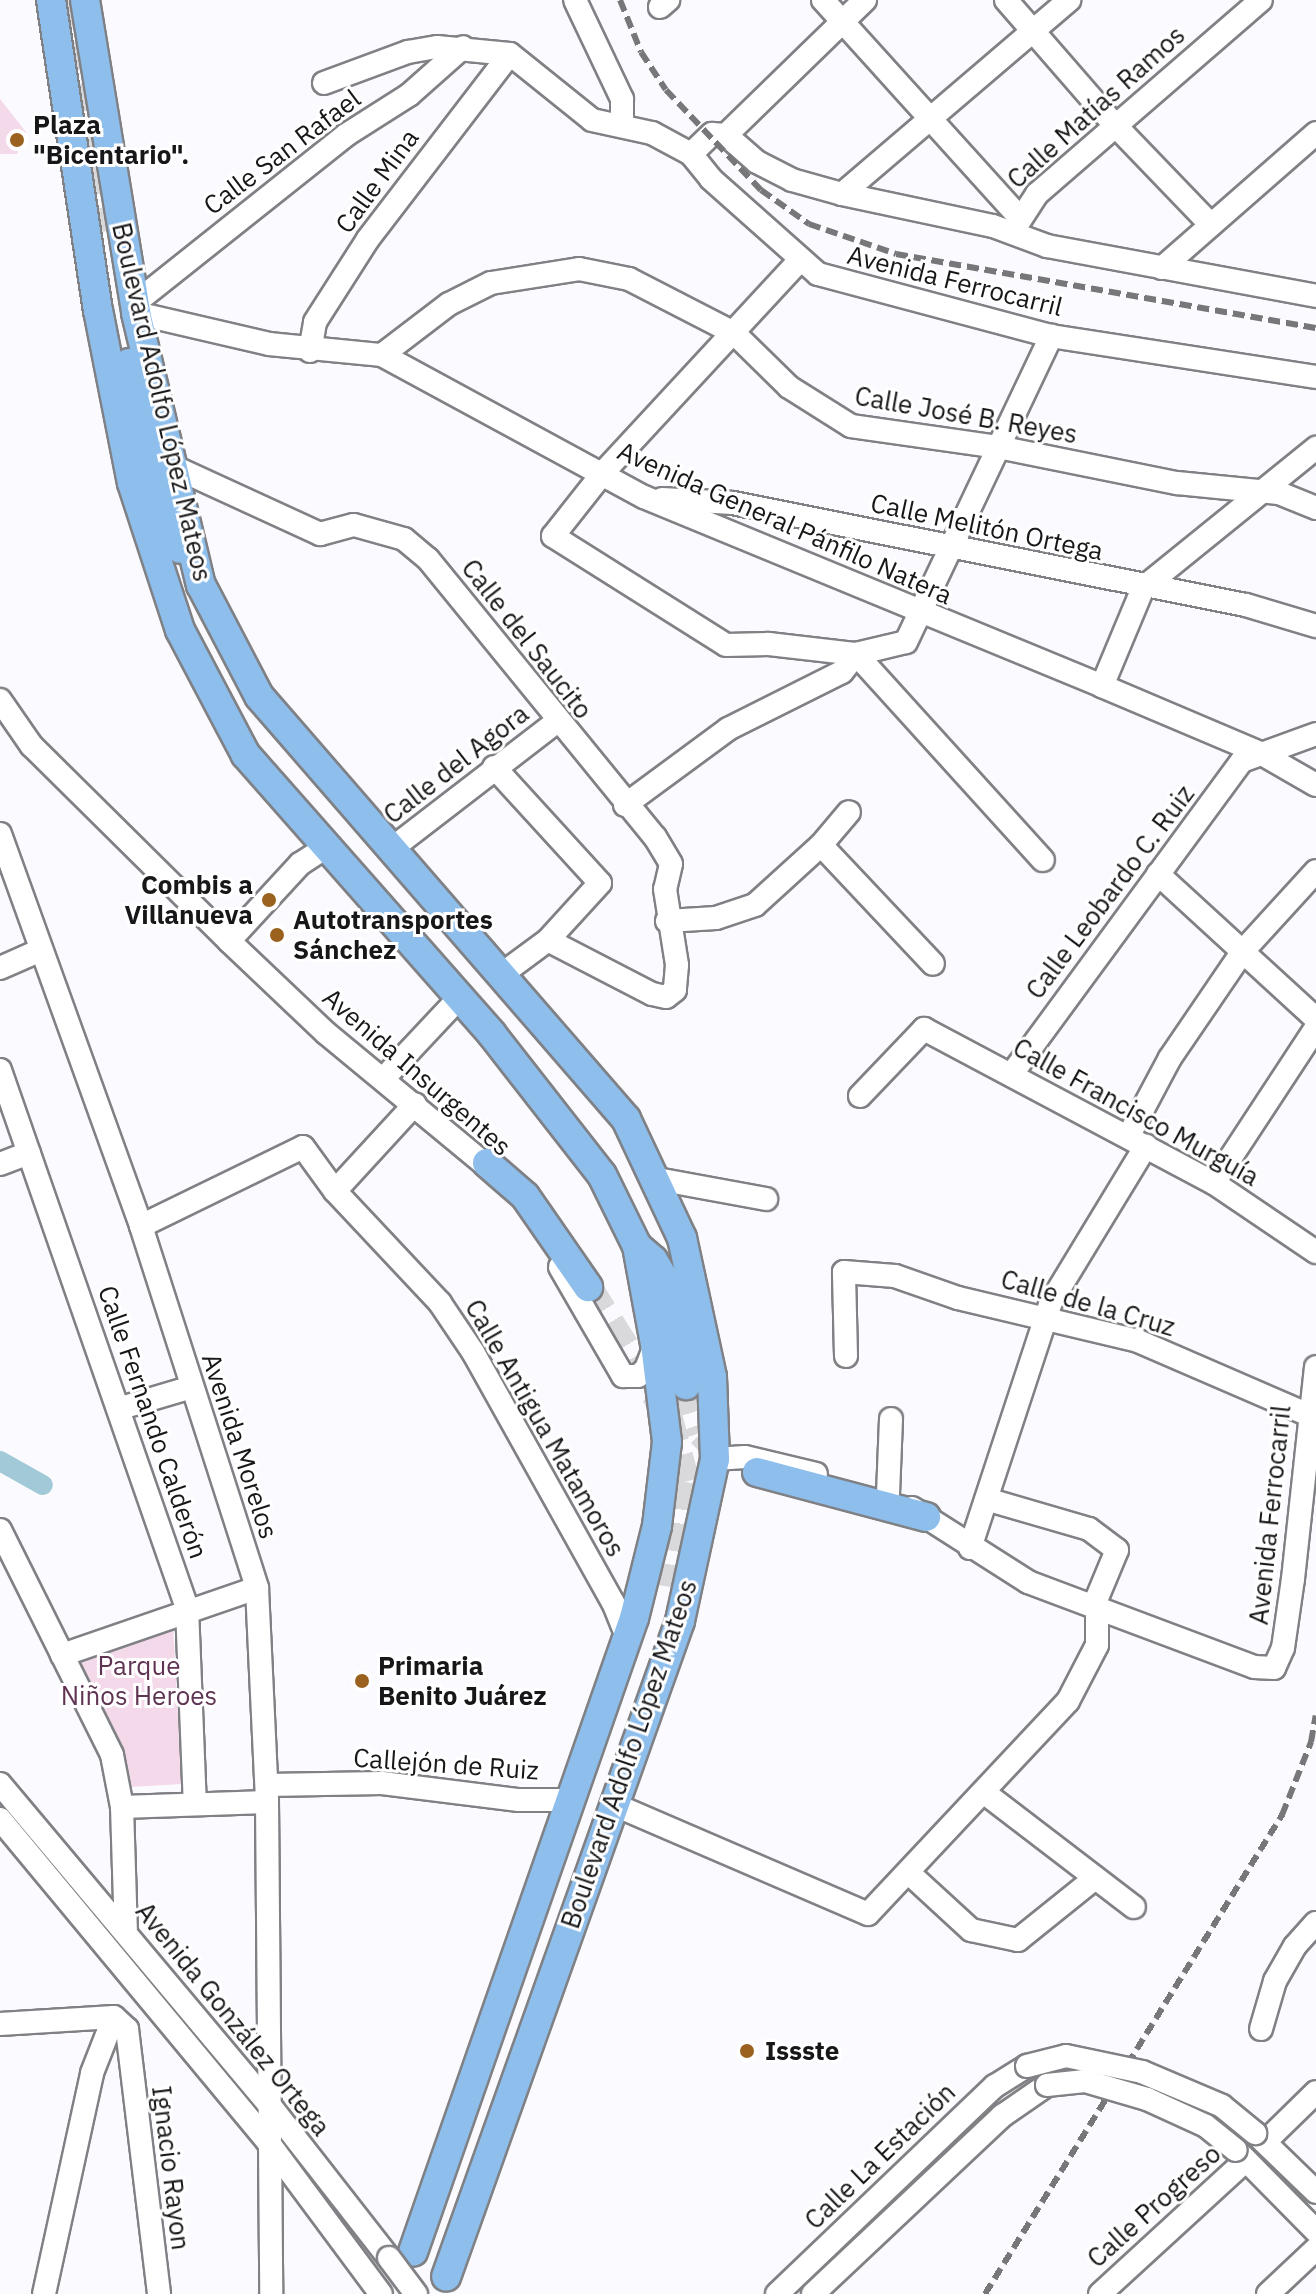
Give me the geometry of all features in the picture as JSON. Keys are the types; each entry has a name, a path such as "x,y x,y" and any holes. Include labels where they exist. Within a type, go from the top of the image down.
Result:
{"main road":[{"name":"Boulevard Adolfo López Mateos","path":"51,0 98,310 132,483 180,630 218,710 246,755 459,998 602,1175 637,1246 655,1344 667,1442 657,1526 628,1639 572,1800 401,2255"},
{"name":"Boulevard Adolfo López Mateos","path":"85,0 135,308 201,585 259,696 626,1119 657,1179 682,1238 709,1361 715,1459 680,1621 615,1805 590,1862 446,2277"},
{"path":"105,232 150,467 163,513 201,585"},
{"path":"487,1163 525,1196 588,1287"},
{"path":"637,1246 653,1260 667,1283 686,1385"},
{"path":"757,1472 926,1517"},
{"path":"590,1862 593,1810 670,1587"}],"street":[{"path":"575,0 622,99 622,124"},
{"path":"823,0 933,117 1016,223 1047,246 1316,296"},
{"path":"726,135 865,0"},
{"path":"1006,0 1030,32 1211,225"},
{"path":"842,194 1069,0"},
{"name":"Calle Matías Ramos","path":"1016,223 1113,123 1261,0"},
{"path":"324,83 408,52 463,47 510,54"},
{"name":"Calle San Rafael","path":"135,308 346,135 409,95 463,47"},
{"name":"Avenida Ferrocarril","path":"510,54 592,120 622,124 691,154 799,261 818,274 890,296 1051,336 1316,377"},
{"name":"Calle Mina","path":"310,351 315,322 368,239 510,54"},
{"path":"1162,268 1316,133"},
{"path":"691,154 712,134 726,135 757,162 792,180 842,194 1016,223"},
{"path":"799,261 602,474 553,536 726,645 769,644 856,654 906,642 917,613 1051,336"},
{"name":"Calle José B. Reyes","path":"382,355 449,304 491,283 579,269 629,279 734,333 789,387 851,426 998,447 1177,483 1258,494 1279,493 1316,508"},
{"name":"Avenida General Pánfilo Natera","path":"135,308 310,351 382,355 644,497 1262,754 1316,785"},
{"path":"1102,686 1143,588 1316,448"},
{"name":"Calle del Saucito","path":"172,466 320,534 354,525 404,539 428,559 671,864 665,889 667,921 677,965 675,990 666,997 548,940"},
{"name":"Calle Melitón Ortega","path":"644,497 733,503 1143,588 1246,605 1316,626"},
{"path":"625,805 728,729 842,672 856,654"},
{"path":"856,654 1043,860"},
{"name":"Avenida Insurgentes","path":"0,700 31,745 229,941 326,1033 487,1163 565,1273 615,1368 623,1376 638,1376 646,1369 655,1344"},
{"name":"Calle del Agora","path":"390,850 556,722"},
{"name":"Calle Leobardo C. Ruiz","path":"1011,1075 1242,761 1316,734"},
{"path":"494,767 600,883 548,940 502,974"},
{"path":"667,921 716,918 755,905 821,845 849,812"},
{"name":"Avenida Morelos","path":"0,834 141,1226 257,1588 267,1793 268,2142"},
{"path":"821,845 933,964"},
{"path":"229,941 300,864 326,847"},
{"path":"970,1548 1051,1302 1137,1142 1170,1058 1243,951 1316,871"},
{"path":"1158,874 1316,1019"},
{"path":"0,968 41,950"},
{"path":"384,1078 459,998"},
{"path":"1214,1183 1316,1028"},
{"name":"Calle Francisco Murguía","path":"860,1096 924,1029 1214,1183 1316,1252"},
{"name":"Calle Fernando Calderón","path":"0,1070 121,1408 187,1608 195,1803"},
{"path":"335,1191 415,1104"},
{"name":"Calle Antigua Matamoros","path":"141,1226 303,1147 335,1191 440,1303 473,1352 613,1602 628,1639"},
{"path":"0,1164 29,1153"},
{"path":"657,1179 766,1199"},
{"name":"Calle de la Cruz","path":"846,1356 844,1272 895,1276 1138,1341 1309,1415"},
{"name":"Avenida Ferrocarril","path":"1096,1608 1254,1667 1274,1668 1283,1648 1293,1579 1316,1367"},
{"path":"121,1408 192,1387"},
{"path":"888,1494 891,1419"},
{"path":"715,1459 778,1463 888,1494 1028,1582 1096,1608"},
{"path":"615,1805 868,1914 986,1794 1086,1672 1097,1645 1096,1608 1117,1550 1089,1529 986,1499"},
{"path":"0,1530 112,1755 122,1807 126,1931"},
{"path":"62,1655 187,1608 257,1588"},
{"name":"Callejón de Ruiz","path":"122,1807 195,1803 382,1783 519,1800 572,1800"},
{"name":"Avenida González Ortega","path":"0,1784 268,2103 401,2255 416,2294"},
{"path":"986,1794 1134,1907"},
{"name":"Avenida González Ortega","path":"0,1819 268,2142 374,2286"},
{"path":"0,1843 69,1864"},
{"path":"910,1874 971,1930 1018,1940 1095,1878"},
{"path":"1261,2029 1275,1981 1295,1946 1316,1923"},
{"path":"0,2024 114,2017 92,2073 44,2294"},
{"name":"Ignacio Rayon","path":"114,2017 127,2029 159,2294"},
{"name":"Calle La Estación","path":"777,2294 995,2086 1027,2066 1066,2056 1142,2072 1222,2106 1316,2192"},
{"name":"Calle La Estación","path":"818,2290 1002,2116 1047,2085 1085,2081 1147,2099 1206,2126 1241,2155"},
{"path":"1260,2138 1316,2092"},
{"path":"268,2142 271,2294"},
{"path":"1241,2155 1316,2231"},
{"name":"Calle Progreso","path":"1100,2294 1241,2155"},
{"path":"1268,2294 1316,2249"}],"green space":[{"path":"0,99 26,132 17,154 0,154"},
{"name":"Parque Niños Heroes","path":"173,1624 182,1784 129,1787 101,1697 77,1659"}],"waterway":[{"path":"0,1461 43,1485"}],"tunnel":[{"path":"71,0 105,232"},
{"path":"588,1287 668,1415 686,1482 670,1587"},
{"path":"686,1385 701,1433 724,1456"}],"railway":[{"path":"620,0 641,52 666,90 761,190 809,224 896,254 1316,328"},
{"path":"985,2294 1282,1815 1311,1742 1316,1715"}],"place":[{"name":"Plaza \"Bicentario\".","path":"17,140"},
{"name":"Combis a Villanueva","path":"269,900"},
{"name":"Autotransportes Sánchez","path":"277,935"},
{"name":"Primaria Benito Juárez","path":"362,1681"},
{"name":"Issste","path":"747,2051"}]}
